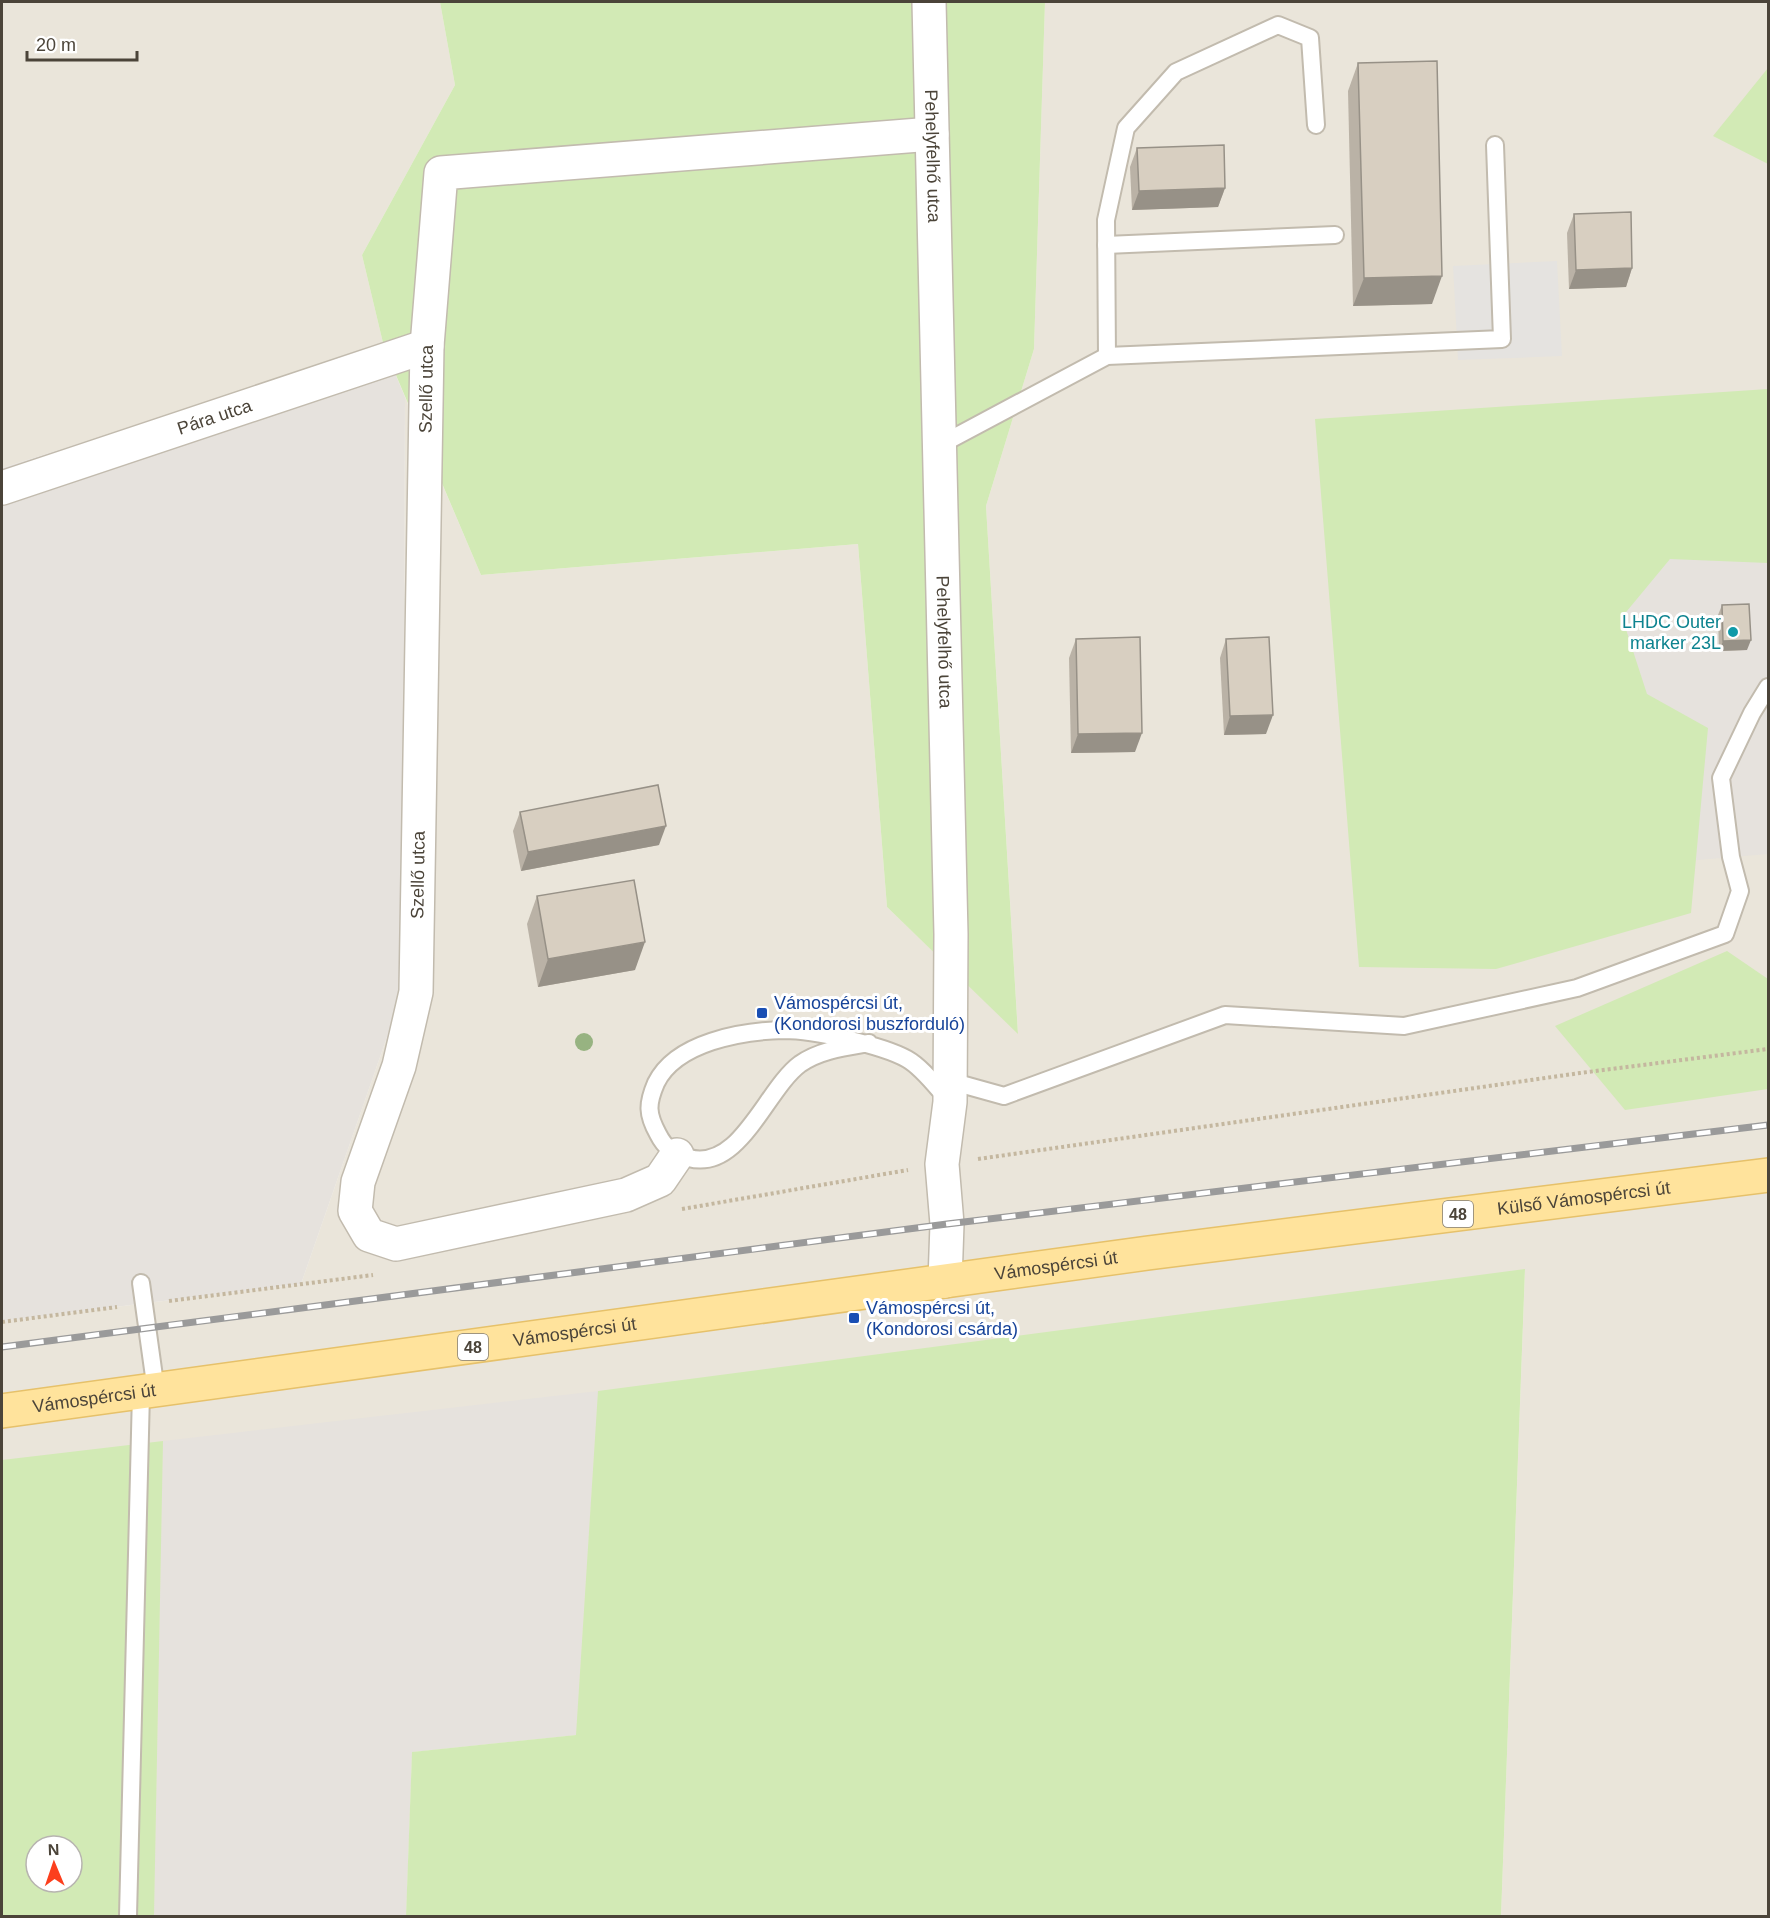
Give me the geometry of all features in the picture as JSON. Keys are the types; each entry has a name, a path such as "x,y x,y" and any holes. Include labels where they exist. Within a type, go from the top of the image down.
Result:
{"main road":[{"name":"Külső Vámospércsi út","path":"1148,1253 1768,1175"},
{"name":"Vámospércsi út","path":"2,1411 1148,1253"}],"street":[{"name":"Pehelyfelhő utca","path":"929,2 951,934 950,1092 942,1164 947,1224 945,1281"},
{"name":"Szellő utca","path":"677,1155 660,1180 626,1195 396,1244 369,1235 355,1211 358,1182 399,1066 416,992 427,346 441,173 932,134"},
{"name":"Pára utca","path":"2,488 427,346"}],"lane":[{"path":"1107,356 1106,220 1126,128 1176,72 1278,25 1310,38 1316,125"},
{"path":"940,445 1107,356 1502,339 1495,145"},
{"path":"1106,245 1335,235"},
{"path":"869,1043 829,1050 801,1063 779,1083 754,1123 729,1150 697,1161 677,1155 663,1145 651,1122 648,1100 663,1069 705,1042 785,1030 869,1043 909,1060 950,1092 1004,1096 1225,1016 1404,1026 1577,988 1725,934 1740,891 1731,857 1721,778 1752,713 1768,687"},
{"path":"128,1917 148,1392 141,1283"}],"path":[{"path":"942,1164 1580,1073 1768,1049"}],"shaded area":[{"path":"2,2 440,2 455,85 362,255 384,347 2,468"},
{"path":"1045,2 1768,2 1768,1916 1501,1916 1525,1270 576,1735 412,1752 406,1916 2,1916 2,1321 301,1284 403,991 405,397 481,575 858,544 887,907 1018,1033 986,506 1034,349"},
{"path":"1557,261 1562,356 1458,360 1453,266"},
{"path":"384,347 405,397 403,991 301,1284 2,1321 2,468"},
{"path":"1768,524 1768,854 1560,872 1533,543"},
{"path":"598,1391 576,1735 412,1752 406,1916 154,1916 163,1441"}],"green space":[{"path":"440,2 1045,2 1034,349 986,506 1018,1034 887,907 858,544 481,575 384,347 362,255 455,85"},
{"path":"1768,68 1768,164 1713,136"},
{"path":"1768,389 1768,563 1670,559 1622,617 1647,694 1708,728 1691,913 1496,969 1359,967 1315,419"},
{"path":"1727,951 1768,979 1768,1089 1625,1110 1555,1026"},
{"path":"1525,1269 1501,1916 406,1916 412,1752 576,1735 598,1391"},
{"path":"163,1441 154,1916 2,1916 2,1460"}],"building":[{"path":"1437,61 1442,276 1364,278 1358,63"},
{"path":"1224,145 1225,188 1139,191 1137,148"},
{"path":"1631,212 1632,268 1576,270 1574,214"},
{"name":"LHDC Outer marker 23L","path":"1749,604 1751,640 1723,641 1722,605"},
{"path":"1140,637 1142,733 1078,734 1076,639"},
{"path":"1269,637 1273,715 1230,716 1226,639"},
{"path":"658,785 666,826 528,852 520,812"},
{"path":"634,880 645,942 548,959 537,896"}],"railway":[{"path":"2,1347 947,1224 1768,1125"}],"place":[{"name":"LHDC Outer marker 23L","path":"1733,632"},
{"name":"Vámospércsi út, (Kondorosi buszforduló)","path":"762,1013"},
{"name":"Vámospércsi út, (Kondorosi csárda)","path":"854,1318"}]}
